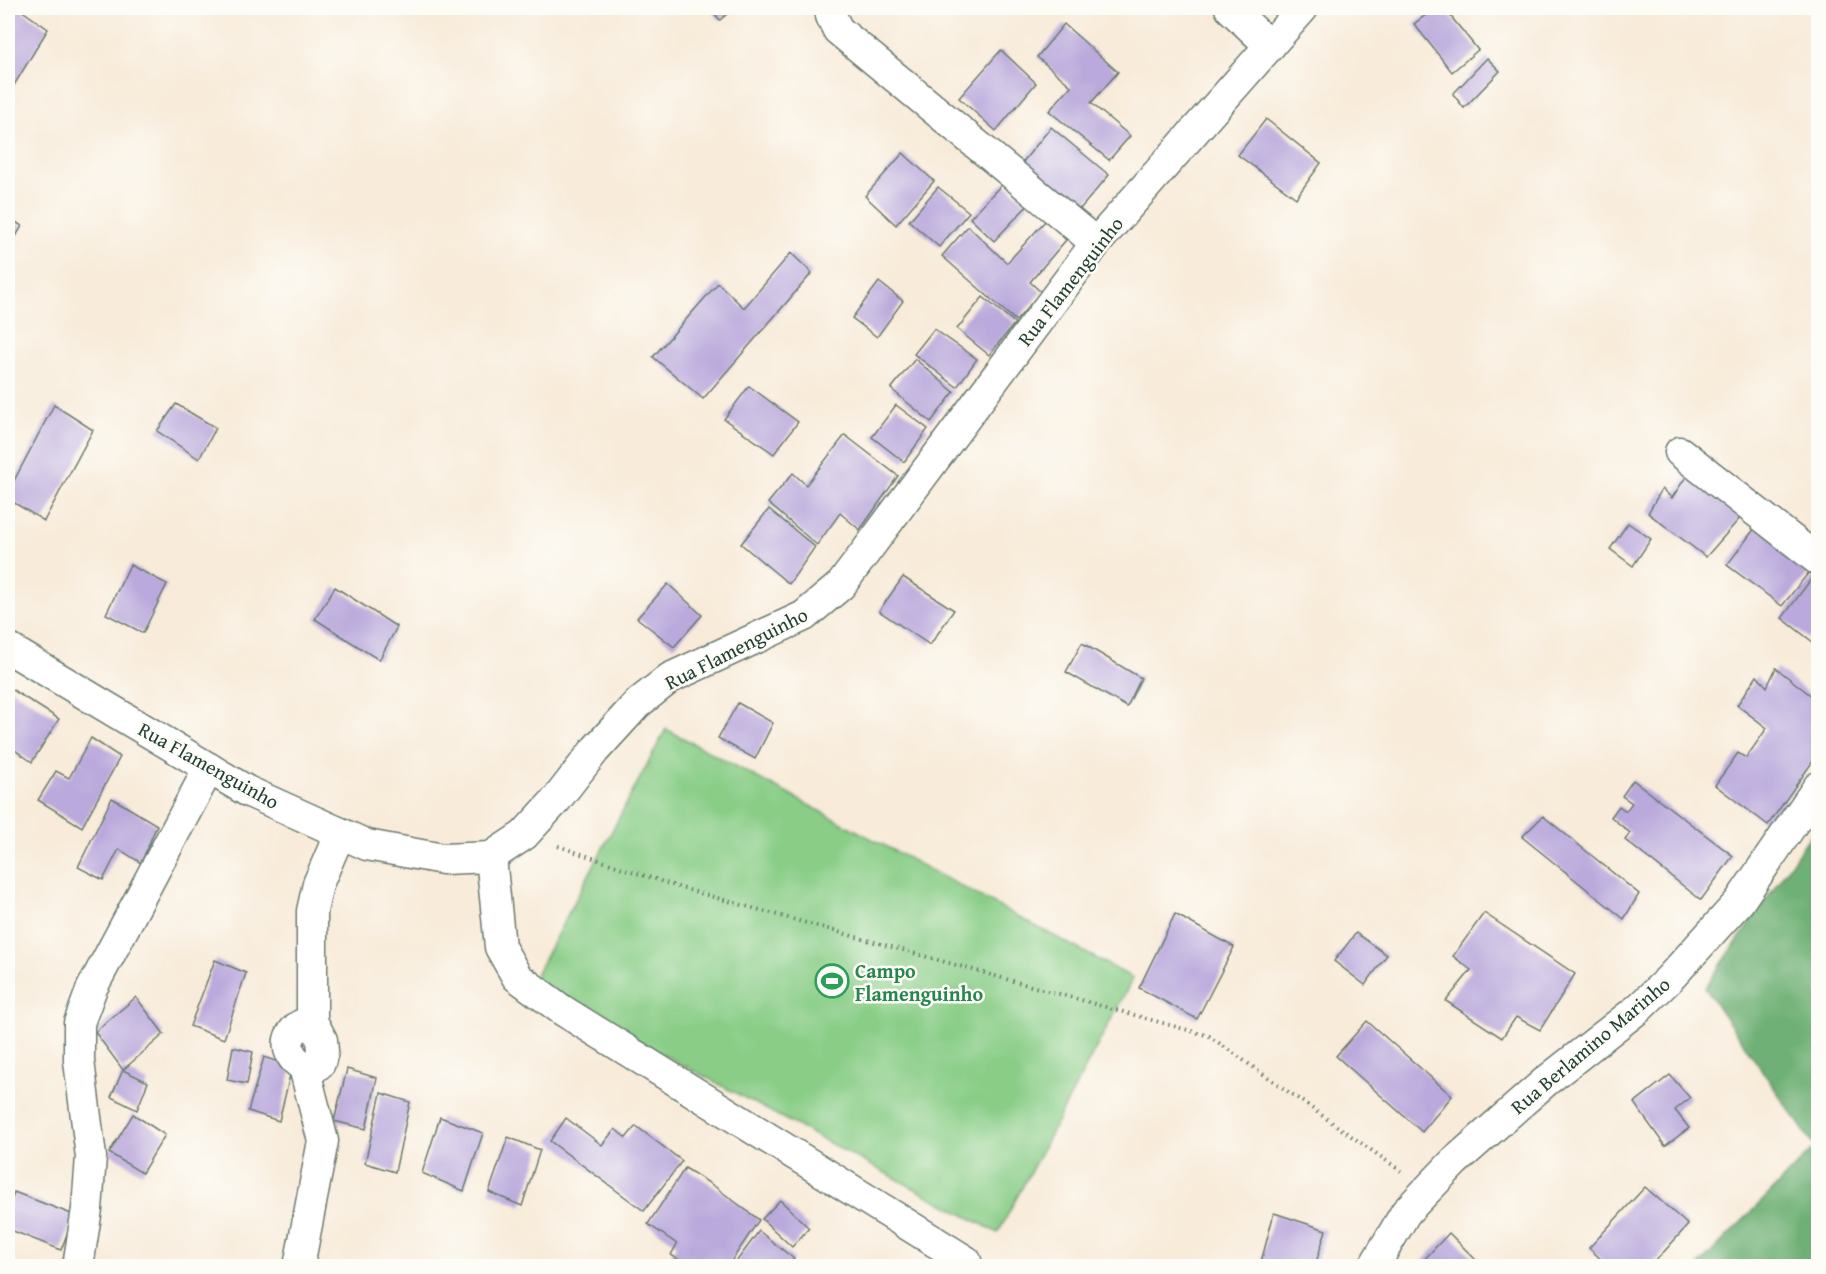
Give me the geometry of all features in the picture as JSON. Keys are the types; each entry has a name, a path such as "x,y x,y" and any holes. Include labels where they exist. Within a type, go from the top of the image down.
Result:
{"street":[{"path":"832,8 831,16 838,30 1096,243"},
{"path":"1230,8 1270,46"},
{"name":"Rua Flamenguinho","path":"8,648 246,790 367,845 442,860 491,857 524,835 557,799 595,750 637,704 653,691 670,678 804,616 841,585 1096,243 1303,8"},
{"path":"1680,452 1818,560"},
{"path":"78,1266 87,1209 91,1157 79,1061 79,1023 92,988 209,768"},
{"name":"Rua Berlamino Marinho","path":"1374,1266 1406,1212 1426,1189 1514,1108 1603,1038 1669,979 1739,902 1818,787"},
{"path":"299,1266 323,1141 303,1067 313,1070 320,1063 323,1051 322,1040 312,1021 312,911 318,884 340,833"},
{"path":"491,857 500,947 517,977 562,1010 966,1261"}],"path":[{"path":"524,835 678,887 1209,1036 1426,1189"}],"green space":[{"name":"Campo Flamenguinho","path":"666,729 1133,978 998,1233 531,984"},
{"path":"1818,824 1818,1266 1698,1266 1815,1147 1705,988"}],"building":[{"path":"8,8 18,8 48,29 8,95"},
{"path":"709,8 734,8 720,20"},
{"path":"1435,8 1444,8 1478,50 1452,72 1414,24"},
{"path":"1064,24 1118,72 1091,103 1130,136 1109,160 1049,111 1071,86 1037,57"},
{"path":"1001,50 1036,83 996,131 959,98"},
{"path":"1487,58 1500,71 1464,108 1453,94"},
{"path":"1266,119 1321,163 1296,198 1238,155"},
{"path":"1051,127 1109,175 1080,209 1022,163"},
{"path":"903,153 934,181 896,225 865,196"},
{"path":"1004,182 1028,205 994,241 970,218"},
{"path":"938,187 969,212 939,247 909,221"},
{"path":"8,217 22,226 8,250"},
{"path":"1046,220 1066,240 1030,282 1041,292 1016,321 942,256 968,226 1007,263"},
{"path":"791,253 812,273 703,399 653,357 718,283 744,308"},
{"path":"879,282 903,301 877,337 852,318"},
{"path":"983,297 1015,323 989,355 957,329"},
{"path":"934,329 977,359 957,387 914,354"},
{"path":"915,359 954,392 931,422 891,389"},
{"path":"749,386 798,422 774,454 724,419"},
{"path":"176,404 216,428 199,459 157,431"},
{"path":"54,405 93,430 44,521 8,499 8,492"},
{"path":"896,405 928,429 904,462 872,437"},
{"path":"845,435 898,476 860,530 840,513 817,545 768,503 793,473 806,485"},
{"path":"1687,475 1740,518 1706,557 1648,513 1662,489 1672,498"},
{"path":"769,509 815,547 789,584 741,544"},
{"path":"1628,523 1651,539 1633,566 1610,549"},
{"path":"1758,524 1814,566 1782,606 1727,565"},
{"path":"130,565 167,584 143,633 106,614"},
{"path":"1818,570 1818,646 1782,618"},
{"path":"903,577 954,610 930,645 879,611"},
{"path":"668,584 702,615 674,647 637,618"},
{"path":"335,587 397,627 379,660 315,619"},
{"path":"1082,643 1141,678 1127,707 1066,672"},
{"path":"1776,668 1818,701 1818,754 1768,825 1715,785 1738,753 1746,758 1767,728 1737,705 1757,676 1767,687"},
{"path":"8,687 59,719 32,762 8,745"},
{"path":"738,703 773,723 755,759 718,738"},
{"path":"91,738 120,757 82,827 38,800 56,771 69,778"},
{"path":"1633,780 1733,856 1701,900 1625,840 1630,833 1611,817 1619,806 1626,811 1632,803 1622,796"},
{"path":"112,798 157,825 141,863 119,849 103,880 78,867"},
{"path":"1543,816 1639,894 1624,919 1522,837"},
{"path":"1484,913 1575,974 1540,1030 1516,1017 1502,1038 1446,1001 1471,970 1453,956"},
{"path":"1175,914 1234,947 1197,1019 1139,988"},
{"path":"1356,933 1387,955 1365,985 1334,961"},
{"path":"215,960 246,973 224,1039 190,1026"},
{"path":"136,997 164,1034 123,1070 95,1032"},
{"path":"1367,1021 1452,1096 1422,1132 1336,1056"},
{"path":"233,1047 253,1052 247,1084 227,1080"},
{"path":"264,1057 292,1067 279,1121 248,1111"},
{"path":"347,1069 377,1078 366,1129 334,1121"},
{"path":"123,1070 148,1082 137,1110 111,1097"},
{"path":"1670,1075 1690,1098 1675,1110 1689,1128 1665,1146 1634,1103"},
{"path":"381,1093 410,1102 395,1172 365,1163"},
{"path":"133,1114 165,1135 142,1173 109,1153"},
{"path":"440,1117 483,1133 464,1191 422,1173"},
{"path":"566,1118 602,1145 615,1129 626,1138 636,1126 682,1161 644,1211 550,1141"},
{"path":"508,1137 540,1150 522,1206 489,1192"},
{"path":"685,1168 714,1186 759,1220 728,1266 689,1266 671,1255 677,1244 648,1224"},
{"path":"1645,1187 1688,1225 1651,1266 1608,1266 1589,1248"},
{"path":"14,1192 74,1215 61,1250 8,1229 8,1212"},
{"path":"780,1200 809,1228 792,1247 762,1219"},
{"path":"1274,1213 1326,1230 1315,1266 1275,1266 1261,1262"},
{"path":"759,1231 794,1259 788,1266 733,1266"},
{"path":"1449,1233 1482,1266 1418,1266"}],"place":[{"name":"Campo Flamenguinho","path":"832,981"}]}
